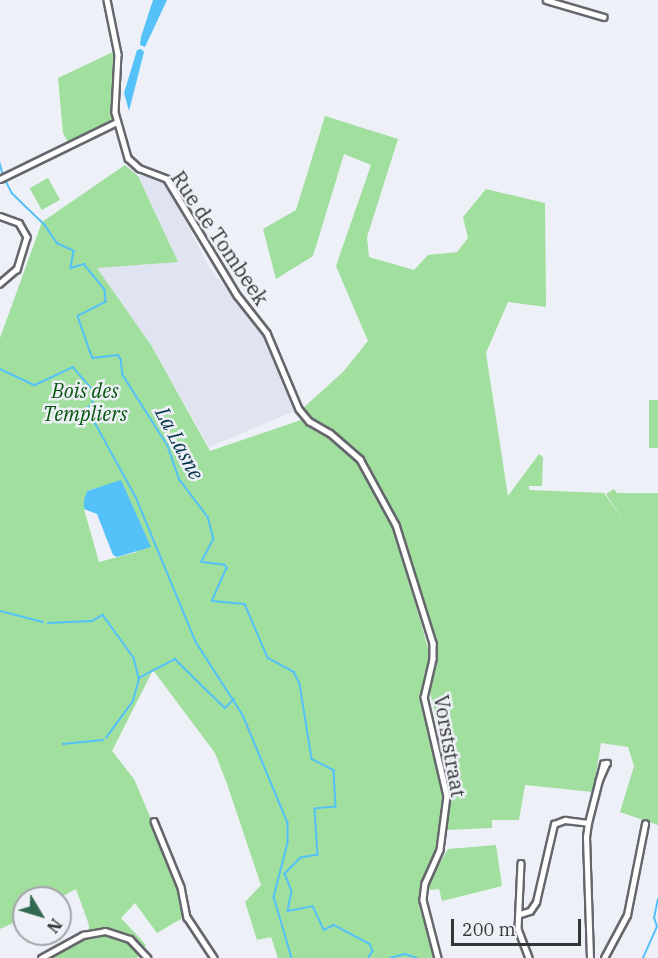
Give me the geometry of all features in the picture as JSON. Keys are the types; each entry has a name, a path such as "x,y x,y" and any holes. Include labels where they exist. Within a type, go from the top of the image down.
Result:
{"street":[{"name":"Rue de Tombeek","path":"107,0 118,54 117,122 128,158 139,168 167,178 237,295 267,333 304,415 350,450 370,474"},
{"path":"546,0 604,17"},
{"path":"1,179 117,122"},
{"path":"0,216 19,223 27,237 17,269 0,284"},
{"name":"Vorststraat","path":"370,474 396,525 433,643 433,659 423,697 447,796 440,850 425,884 423,900 438,958"},
{"path":"590,958 588,823 598,782"},
{"path":"520,914 530,911 536,902 554,824 565,820 588,823"},
{"path":"154,821 181,887 188,917 214,958"},
{"path":"604,958 627,915 645,824"},
{"path":"521,863 520,937 529,958"},
{"path":"41,958 83,935 111,932 130,939 148,958"}],"shaded area":[{"path":"150,175 166,184 209,267 262,333 295,411 209,447 151,345 97,268 178,262 138,176"}],"green space":[{"path":"113,52 112,119 69,144 63,133 58,78"},
{"name":"Bois des Templiers","path":"325,116 398,139 367,237 369,257 414,270 428,255 457,252 468,238 463,217 486,189 545,203 546,307 508,302 486,353 508,496 539,454 543,457 542,486 529,486 529,490 604,493 623,520 606,494 614,489 617,493 658,493 658,825 620,812 634,766 628,747 601,743 593,792 525,785 519,820 492,820 492,828 446,830 450,778 429,688 438,657 435,639 392,511 366,465 351,453 365,471 392,523 430,655 420,701 442,786 443,807 436,849 419,891 419,905 434,958 278,958 271,937 257,940 245,902 261,885 227,784 215,753 153,670 112,751 134,779 191,913 157,933 135,903 121,918 146,945 137,958 47,958 88,935 89,925 76,889 72,891 72,886 12,886 12,924 0,929 0,338 42,222 125,165 138,176 178,262 97,268 151,345 210,451 301,420 318,428 302,409 343,372 368,341 336,266 371,165 344,154 313,256 276,279 263,229 296,210","holes":["96,488 137,552 99,562 84,509 87,491"]},
{"path":"48,178 60,200 42,210 30,188"},
{"path":"649,400 658,400 658,448 649,448"},
{"path":"496,845 502,886 442,901 439,889 430,890 428,884 448,849"}],"water":[{"path":"153,0 167,0 145,47 140,45 141,37"},
{"path":"141,49 144,52 129,111 124,93 137,50"},
{"path":"121,480 151,547 117,557 113,555 97,514 84,509 84,500 87,491"}],"waterway":[{"name":"La Lasne","path":"0,163 3,174"},
{"name":"La Lasne","path":"5,179 12,193 45,225 57,243 74,251 71,268 84,264 105,290 106,302 78,316 93,358 118,355 121,359 123,375 168,446 180,480 208,517 214,539 202,562 225,565 227,568 212,601 245,604 268,658 294,672 300,684 312,759 334,770 336,807 315,809 318,855 301,858 285,874 292,891 288,911 313,906 324,930 334,925 370,944 373,951 369,958"},
{"path":"0,369 35,385 73,367 93,390 93,405 87,408 136,497 196,642 243,715 288,823 288,843 274,897 292,958"},
{"path":"0,611 43,622"},
{"path":"48,623 92,621 103,615 134,658 139,678 175,659 225,708 234,699"},
{"path":"106,738 133,701 139,678"},
{"path":"63,744 103,740"},
{"path":"643,958 657,927 654,918 658,899"},
{"name":"La Lasne","path":"390,958 405,954 417,958"}]}
